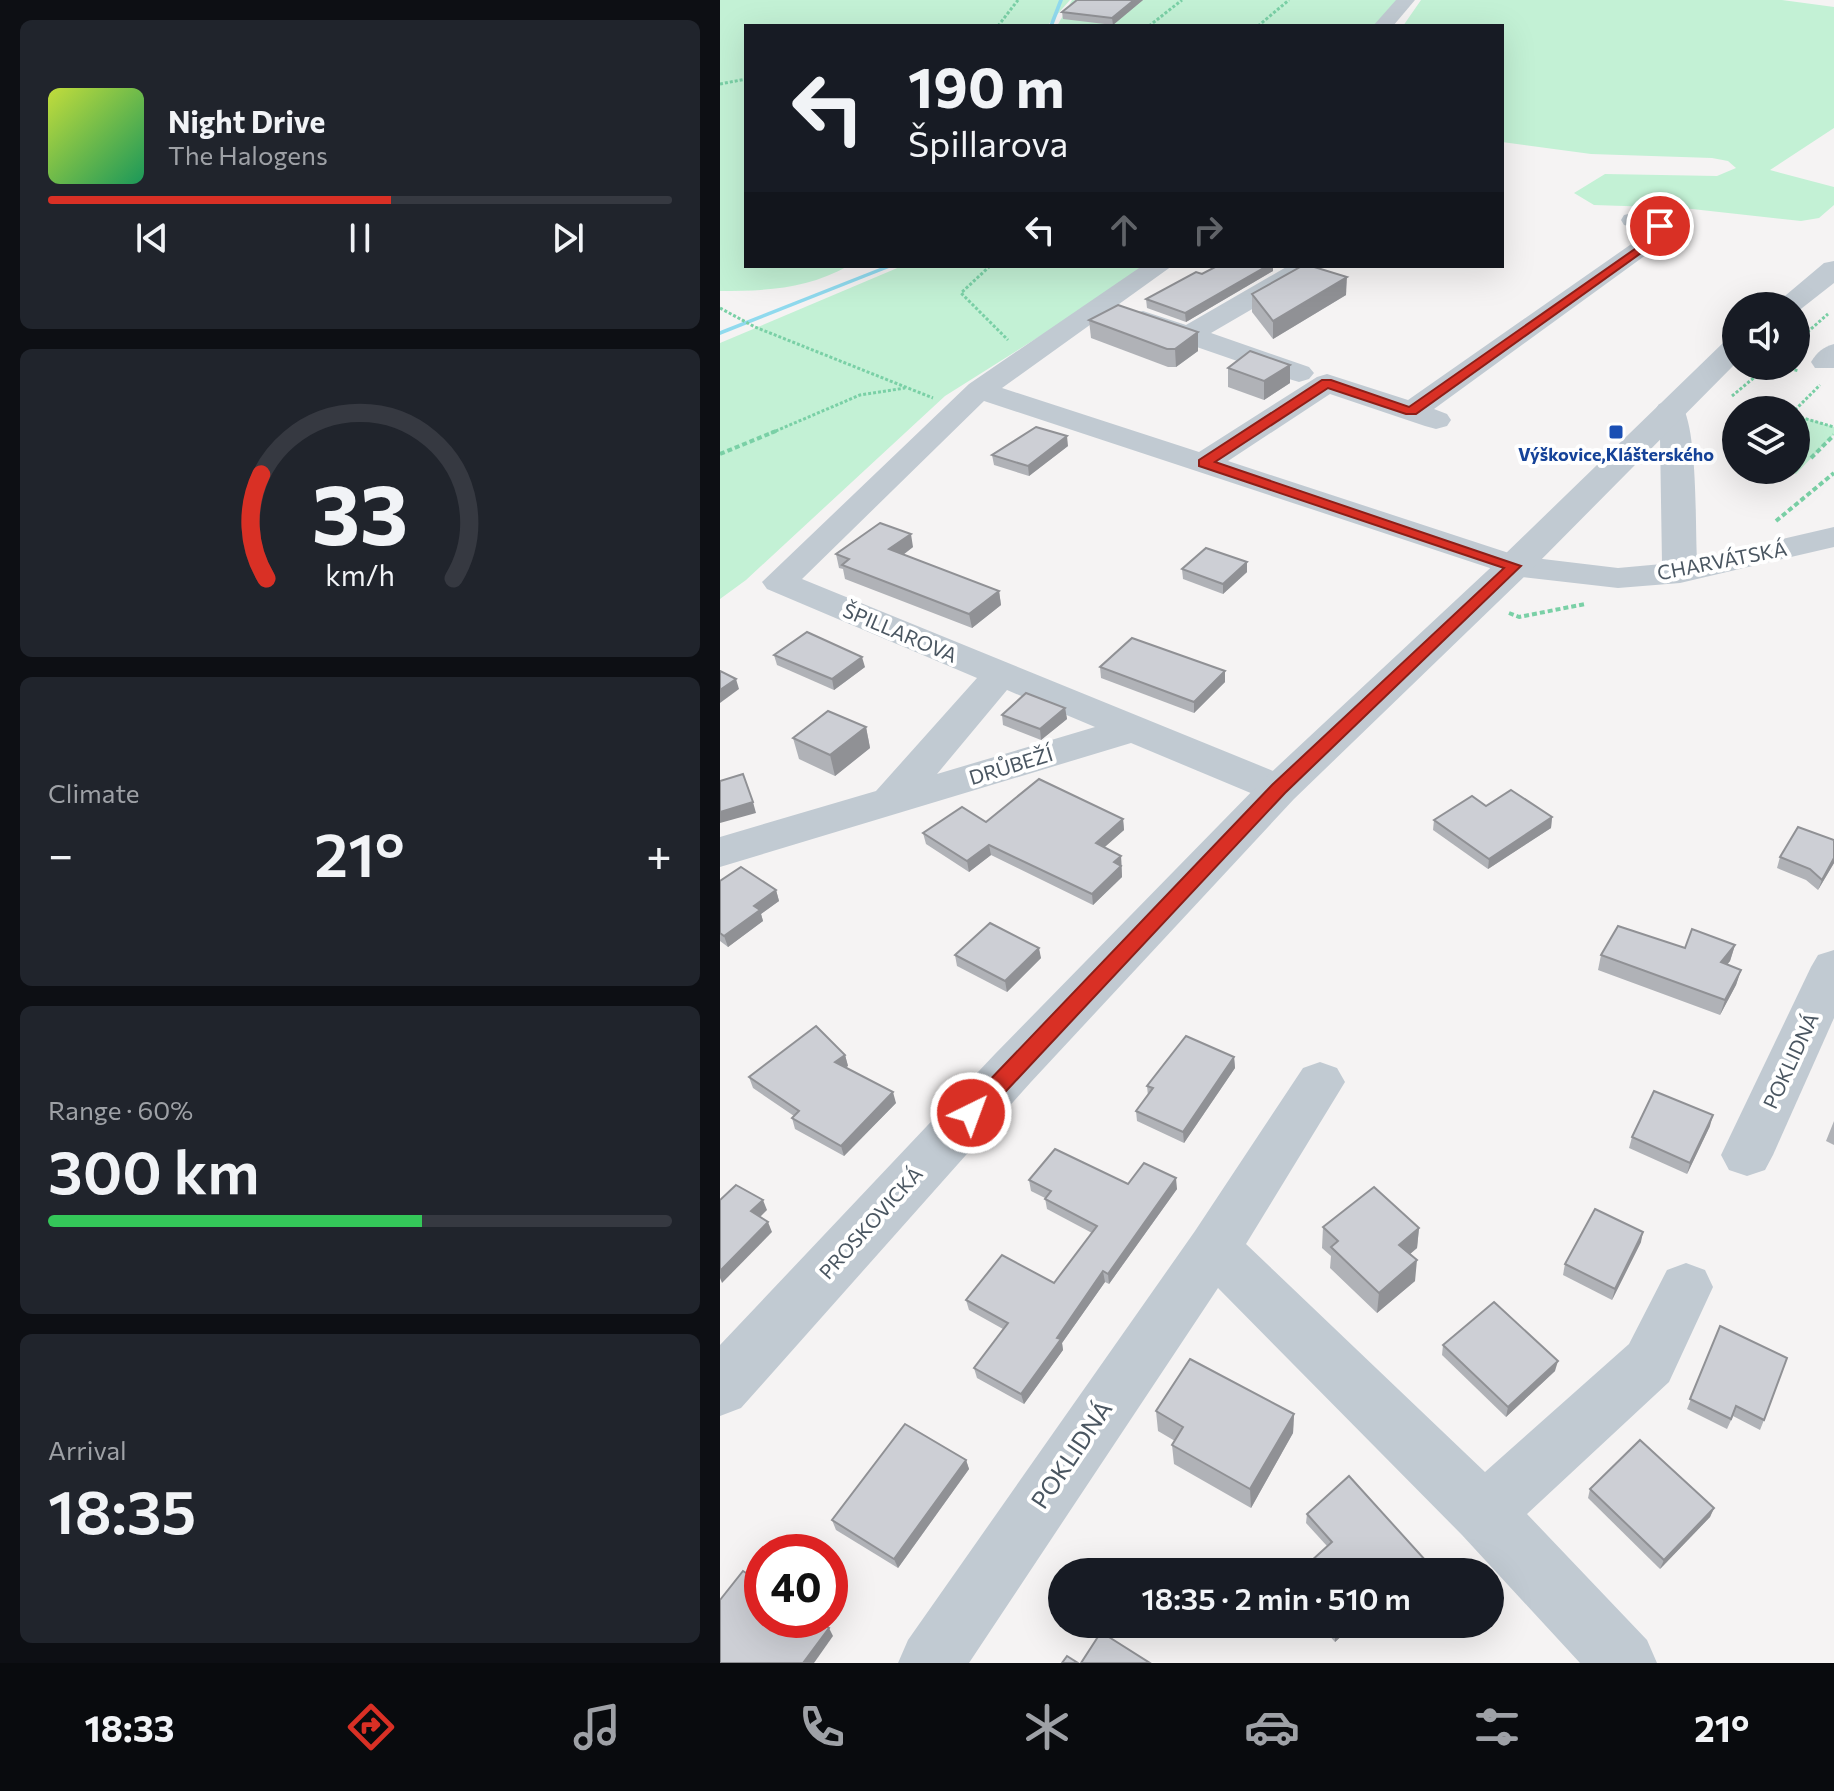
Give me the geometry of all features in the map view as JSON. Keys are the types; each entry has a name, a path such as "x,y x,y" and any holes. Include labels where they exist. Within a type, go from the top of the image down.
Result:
{"street":[{"path":"1385,24 1406,0"},
{"path":"1411,412 1671,228 1633,220"},
{"name":"ŠPILLAROVA","path":"1156,268 969,399 779,582 1130,730 1279,789"},
{"path":"1188,335 1304,268"},
{"path":"1807,292 1832,274"},
{"path":"1103,305 1443,423"},
{"name":"PROSKOVICKÁ","path":"720,1388 1013,1068 1279,789 1514,566 1722,360"},
{"path":"1204,463 1327,383"},
{"path":"969,399 1204,463 1514,566"},
{"path":"1670,410 1675,438 1680,573"},
{"name":"CHARVÁTSKÁ","path":"1514,566 1618,578 1680,573 1834,537"},
{"path":"891,801 1000,675"},
{"name":"DRŮBEŽÍ","path":"720,852 1130,730"},
{"name":"POKLIDNÁ","path":"1747,1155 1834,967"},
{"name":"POKLIDNÁ","path":"931,1663 1214,1248 1320,1082"},
{"path":"1214,1248 1484,1513 1624,1663"},
{"path":"1484,1513 1649,1363 1686,1287"}],"path":[{"path":"1000,24 1018,0"},
{"path":"1152,24 1182,0"},
{"path":"1260,24 1289,0"},
{"path":"720,84 744,79"},
{"path":"988,268 961,293 1025,358"},
{"path":"720,308 755,327 906,388 969,399"},
{"path":"1810,330 1834,309"},
{"path":"1805,396 1829,364"},
{"path":"1732,396 1751,380"},
{"path":"720,454 860,395 906,388"},
{"path":"1810,420 1834,427"},
{"path":"1811,458 1834,435"},
{"path":"1774,522 1834,473"}],"green space":[{"path":"720,0 1070,0 1049,24 744,24 744,268 844,268 817,280 786,287 720,291"},
{"path":"1072,0 1398,0 1377,24 1058,24"},
{"path":"1421,0 1782,0 1834,7 1834,128 1770,170 1834,187 1834,205 1819,218 1801,221 1683,208 1594,205 1574,193 1605,174 1717,176 1736,168 1728,161 1712,158 1591,154 1504,142 1504,24 1404,24"},
{"path":"897,268 1148,268 945,396 746,580 720,599 720,343"},
{"path":"1810,419 1834,427 1834,434 1810,459"}],"building":[{"path":"1077,0 1134,0 1112,18 1062,12"},
{"path":"1213,268 1264,268 1185,313 1146,299 1196,272 1202,274"},
{"path":"1298,268 1318,268 1347,277 1273,321 1252,294"},
{"path":"1118,305 1198,332 1175,349 1167,349 1089,320"},
{"path":"1250,351 1290,365 1264,381 1228,368"},
{"path":"1036,427 1067,436 1028,466 992,455"},
{"path":"880,523 911,534 889,549 999,591 969,614 842,565 849,559 836,554"},
{"path":"1206,548 1247,562 1223,584 1182,569"},
{"path":"807,632 862,657 832,679 774,655"},
{"path":"1132,638 1225,671 1194,702 1100,667"},
{"path":"720,671 736,679 720,690"},
{"path":"1026,693 1065,708 1040,729 1002,715"},
{"path":"828,711 866,727 830,755 793,738"},
{"path":"743,774 753,802 720,812 720,781"},
{"path":"1039,779 1123,819 1096,843 1121,856 1114,862 1121,866 1092,894 989,845 967,861 923,833 962,807 986,822"},
{"path":"1511,790 1552,817 1489,859 1434,820 1472,796 1486,806"},
{"path":"1798,827 1834,840 1834,858 1822,880 1810,869 1780,857"},
{"path":"741,867 776,890 754,906 760,910 724,936 720,933 720,881"},
{"path":"990,923 1039,948 1005,981 955,955"},
{"path":"1618,926 1685,948 1692,929 1735,945 1721,962 1741,970 1725,1000 1601,955"},
{"path":"816,1026 845,1055 835,1062 893,1092 841,1146 792,1118 799,1111 749,1077"},
{"path":"1186,1036 1234,1057 1183,1132 1136,1111 1153,1088 1147,1086"},
{"path":"1654,1091 1713,1115 1690,1163 1632,1137"},
{"path":"1055,1149 1128,1184 1144,1163 1176,1178 1108,1274 1103,1271 1057,1338 1061,1339 1021,1394 974,1368 1008,1323 966,1300 1002,1255 1054,1283 1097,1226 1045,1199 1051,1191 1029,1180"},
{"path":"736,1185 763,1200 751,1211 768,1222 720,1271 720,1200"},
{"path":"1374,1187 1419,1228 1399,1245 1417,1260 1379,1293 1331,1247 1338,1241 1323,1227"},
{"path":"1595,1209 1643,1232 1615,1289 1565,1264"},
{"path":"1494,1302 1558,1361 1508,1407 1443,1345"},
{"path":"1720,1326 1787,1358 1764,1420 1736,1406 1731,1419 1690,1399"},
{"path":"1190,1359 1294,1414 1250,1489 1172,1445 1183,1427 1156,1411"},
{"path":"905,1424 966,1460 894,1559 832,1520"},
{"path":"1640,1440 1714,1508 1664,1560 1590,1489"},
{"path":"1349,1476 1423,1558 1314,1558 1332,1542 1307,1514"},
{"path":"743,1571 744,1638 822,1638 803,1663 720,1663 720,1600"},
{"path":"1097,1638 1110,1638 1150,1663 1081,1663"},
{"path":"1067,1656 1078,1663 1062,1663"}],"waterway":[{"path":"1052,24 1061,0"},
{"path":"720,333 886,268"}],"place":[{"name":"Výškovice,Klášterského","path":"1616,432"}],"route":[{"path":"971,1113 1279,789 1514,566 1204,463 1327,383 1411,412 1671,228 1660,226"}]}
